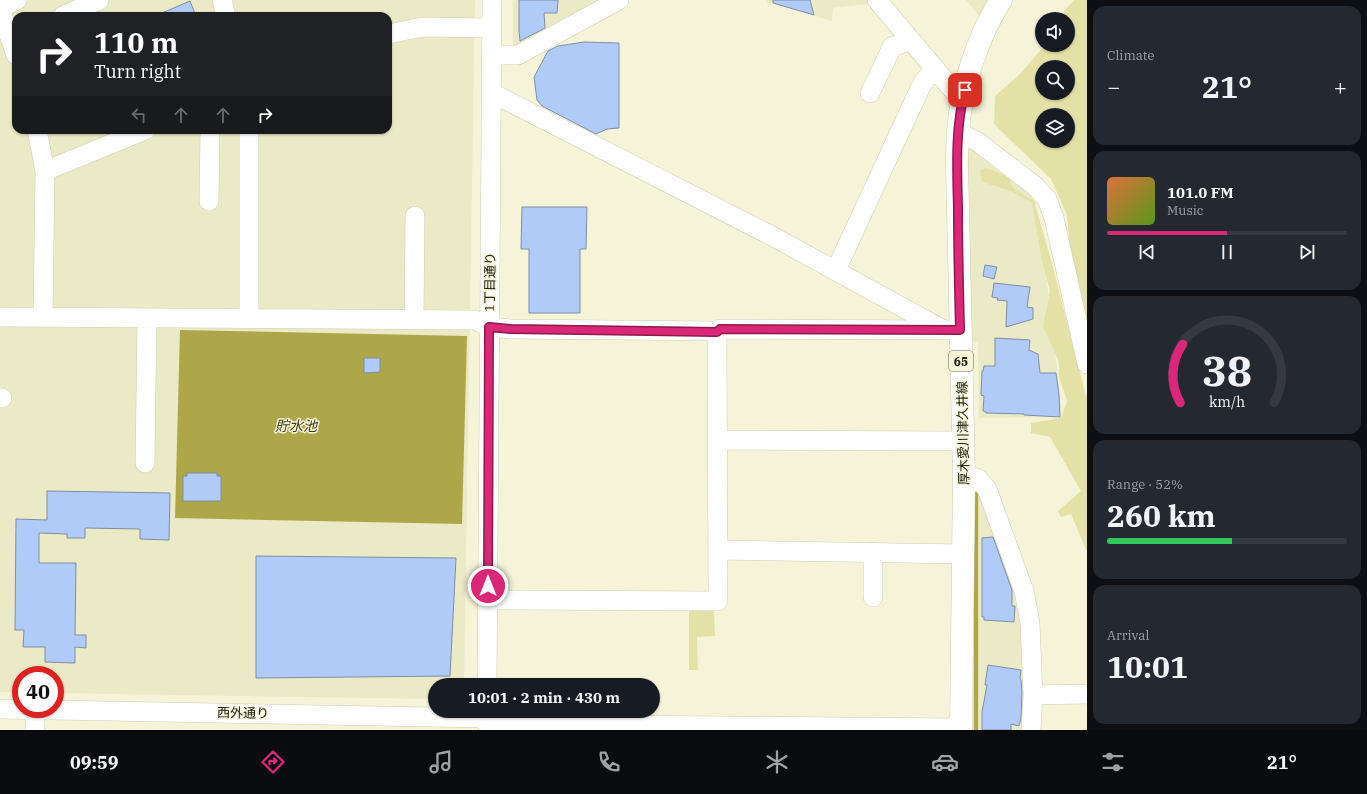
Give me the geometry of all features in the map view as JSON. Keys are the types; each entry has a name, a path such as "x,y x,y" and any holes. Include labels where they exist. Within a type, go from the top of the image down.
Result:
{"main road":[{"name":"厚木愛川津久井線","path":"961,729 964,477 952,330 958,132 962,101 980,39 993,12 1001,0"}],"street":[{"path":"11,44 0,8 17,0"},
{"path":"72,12 99,0"},
{"path":"222,0 225,12"},
{"name":"1丁目通り","path":"487,678 492,0"},
{"path":"492,55 518,54 619,0"},
{"path":"877,0 962,101"},
{"path":"392,33 423,27 492,28"},
{"path":"870,93 892,47 911,40"},
{"path":"836,270 922,84 935,68"},
{"path":"492,93 952,330"},
{"path":"958,132 984,147 1035,186 1047,199 1054,218 1087,364"},
{"path":"38,134 45,171 43,317"},
{"path":"45,171 135,134"},
{"path":"209,134 203,181 209,201"},
{"path":"249,134 249,318"},
{"path":"414,320 409,251 415,216"},
{"path":"0,317 474,320 489,327 511,329 717,332 720,329 952,330"},
{"path":"145,463 140,437 151,383 147,318"},
{"path":"488,600 718,601 717,332"},
{"path":"717,440 962,441"},
{"path":"964,477 977,478 987,489 1024,591 1030,623 1032,695 1031,730"},
{"path":"718,550 963,554"},
{"path":"873,552 873,597"},
{"path":"1032,695 1087,694"},
{"name":"西外通り","path":"0,709 12,709"},
{"name":"西外通り","path":"64,710 487,721 573,727 961,729"},
{"path":"34,730 35,718"}],"shaded area":[{"path":"0,0 475,0 464,678 428,678 428,699 64,693 64,666 12,666 12,692 0,692"},
{"path":"513,0 609,0 513,48"},
{"path":"767,0 869,0 869,4 833,8 832,21 767,2"},
{"path":"966,0 990,0 980,17"},
{"path":"1074,0 1087,0 1087,339 1071,259 1067,215 1051,179 994,124 995,96 1020,74 1039,52 1075,52 1075,12 1064,12"},
{"path":"971,146 1033,191 1043,247 1060,394 1061,417 979,418 978,342 972,341 967,148"},
{"path":"986,168 1009,177 1012,187 1034,201 1087,396 1087,552 1071,514 1061,517 1058,511 1081,491 1050,437 1031,433 1031,423 1061,418 1067,401 1059,377 1059,362 1043,326 1050,291 1041,257 1032,203 1011,191 982,182 980,170"},
{"path":"979,488 981,488 1027,629 1026,730 979,730"},
{"path":"689,605 714,609 715,636 697,637 698,670 689,670"}],"water":[{"name":"貯水池","path":"180,330 467,336 462,524 175,518"}],"building":[{"path":"519,0 558,0 557,13 544,13 545,28 520,41 519,31"},
{"path":"773,0 810,0 814,15 773,3"},
{"path":"190,1 194,12 164,12"},
{"path":"584,42 619,43 619,128 607,129 596,134 542,106 537,100 534,77 548,51 558,46"},
{"path":"522,207 587,207 586,249 580,249 580,313 529,313 529,249 521,249"},
{"path":"985,265 997,267 994,279 983,276"},
{"path":"994,283 1030,287 1027,307 1033,308 1033,319 1006,327 1007,301 997,300 998,298 992,297"},
{"path":"995,338 1030,340 1029,350 1038,354 1040,373 1056,373 1060,417 986,413 983,411 984,396 981,395 982,371 984,366 995,366"},
{"path":"364,358 380,358 380,372 364,373"},
{"path":"187,473 217,473 217,476 221,476 221,501 183,501 183,476 187,476"},
{"path":"47,491 170,493 169,540 140,539 140,529 85,528 85,538 67,538 67,534 39,533 39,563 76,563 75,635 86,635 86,648 75,647 75,663 45,662 45,647 23,647 24,630 15,630 16,519 47,520"},
{"path":"993,537 1012,590 1012,606 1015,606 1014,622 984,620 984,617 982,617 982,538"},
{"path":"256,556 456,558 450,676 256,678"},
{"path":"988,665 1021,670 1021,718 1019,726 1011,724 1011,730 982,730 982,712 987,685 985,685"}],"waterway":[{"path":"976,494 976,730"}],"route":[{"path":"488,586 489,327 511,329 717,332 720,329 960,330 957,166 958,132 965,90"}]}
